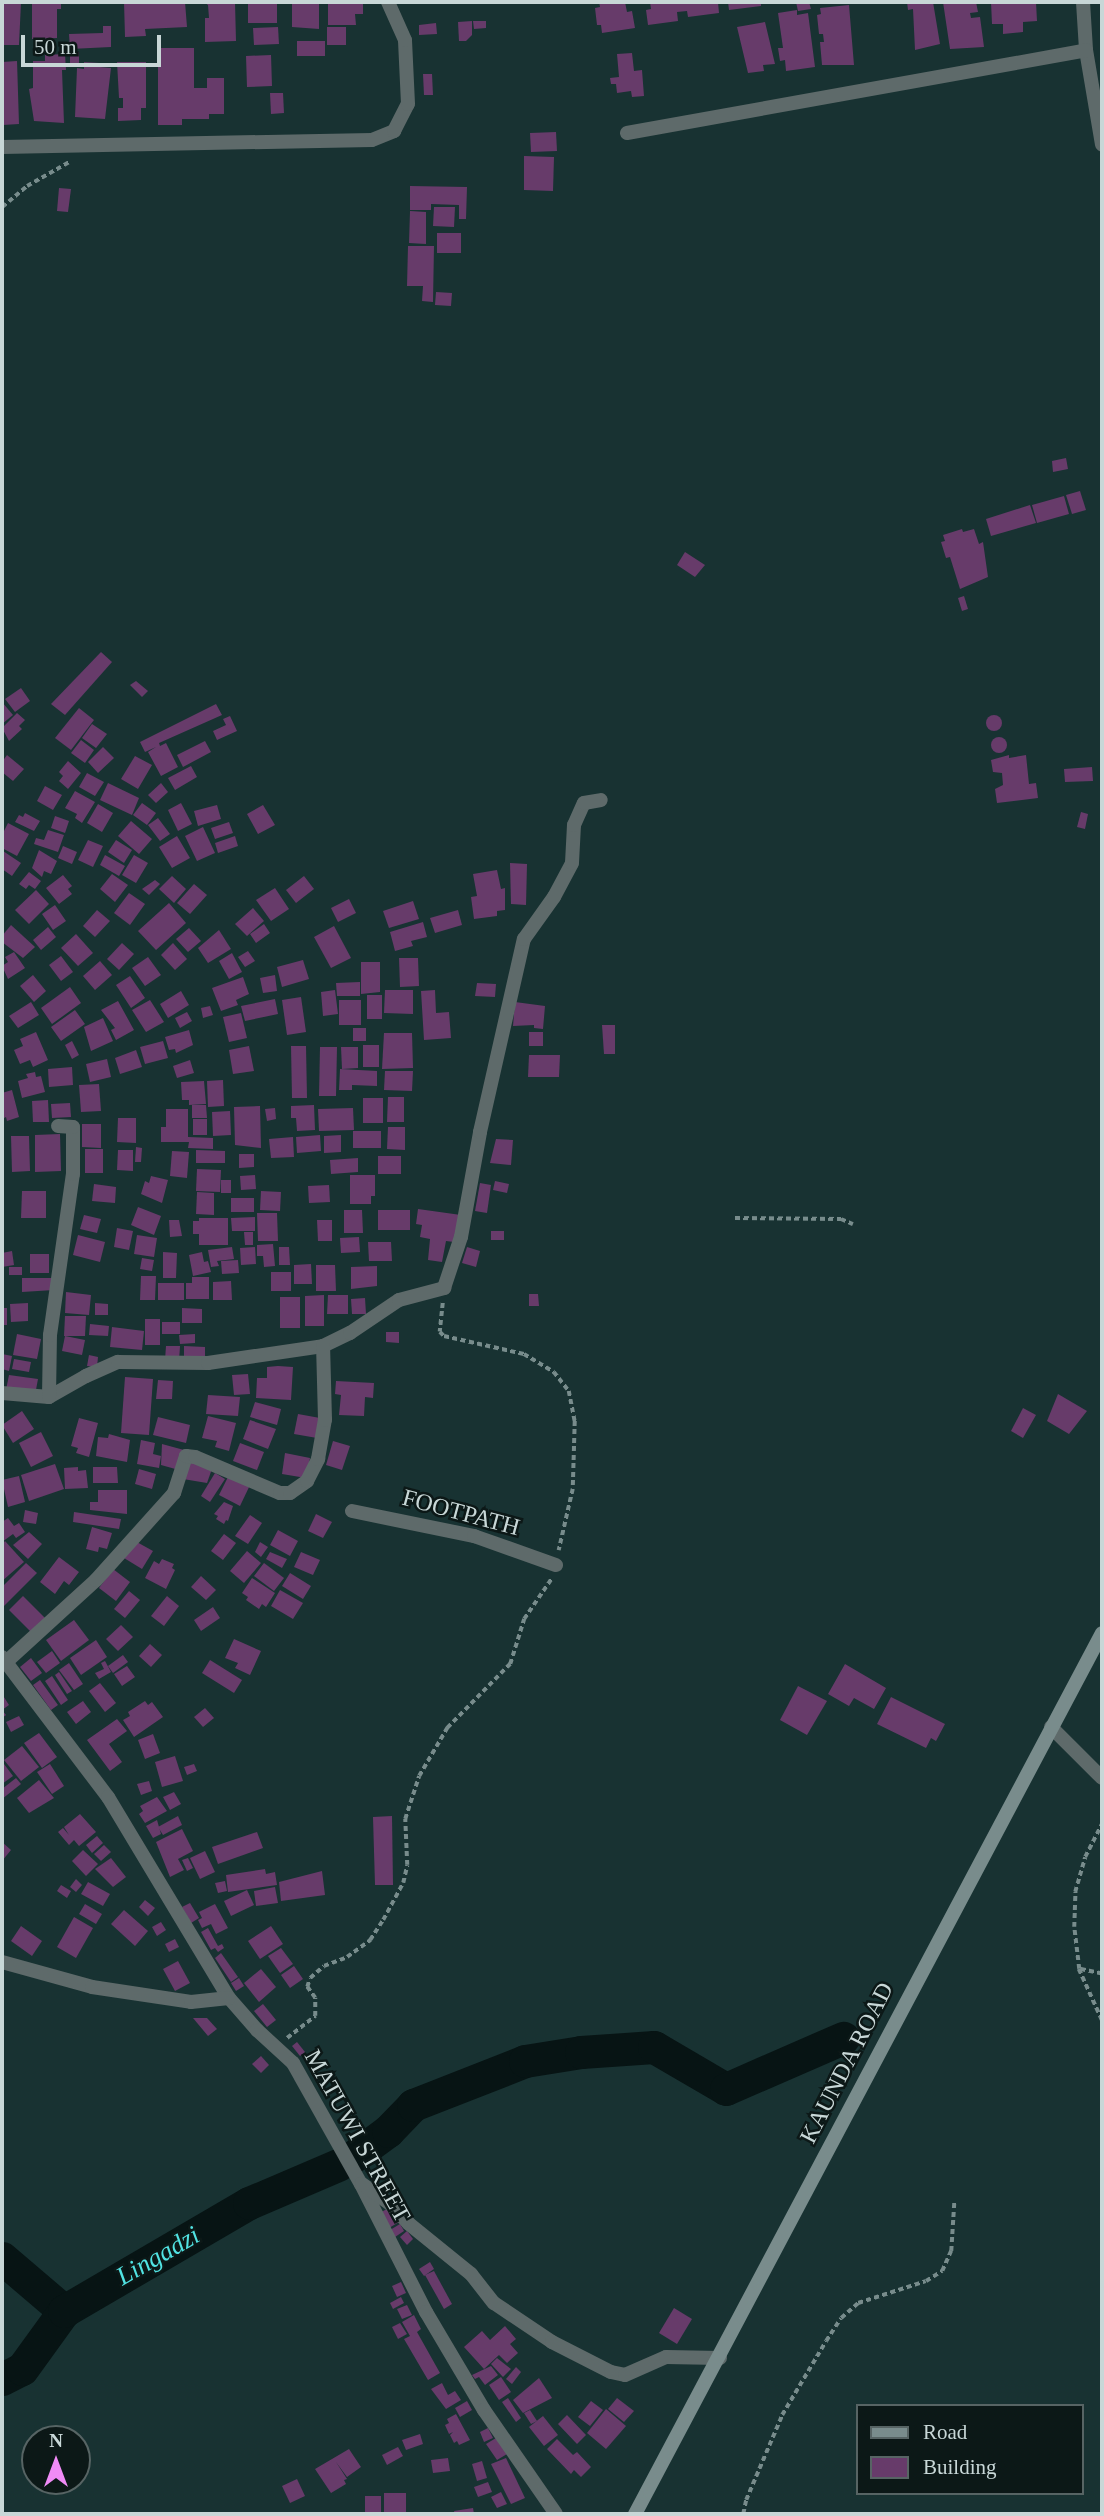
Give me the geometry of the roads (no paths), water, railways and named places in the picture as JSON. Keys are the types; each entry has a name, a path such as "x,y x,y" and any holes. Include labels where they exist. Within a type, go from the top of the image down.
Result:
{"main road":[{"name":"KAUNDA ROAD","path":"635,2514 1102,1633"}],"street":[{"path":"2,147 372,140 394,131 402,121 408,104 405,40 388,2"},
{"path":"1083,2 1086,50 1102,145"},
{"path":"627,133 1086,50"},
{"path":"2,1393 48,1397 118,1362 208,1363 323,1346 350,1333 399,1300 444,1288 461,1237 480,1132 524,939 554,897 572,863 574,825 584,803 601,800"},
{"path":"48,1397 50,1335 73,1174 73,1127 58,1126"},
{"path":"4,1660 96,1580 174,1493 186,1456 280,1493 290,1493 307,1481 318,1459 324,1420 323,1346"},
{"name":"FOOTPATH","path":"352,1511 474,1536 556,1565"},
{"name":"MATUWI STREET","path":"4,1660 108,1797 229,1998 257,2030 277,2045 293,2063 361,2184 426,2312 484,2410 551,2513"},
{"path":"2,1684 15,1675"},
{"path":"1051,1727 1102,1778"},
{"path":"2,1962 92,1987 191,2001 229,1998"},
{"path":"361,2184 389,2203 408,2223 471,2274 494,2303 552,2342 611,2372 625,2375 666,2357 720,2358"}],"waterway":[{"path":"354,2156 388,2131 413,2105 525,2061 581,2052 654,2047 726,2089 843,2038"},
{"name":"Lingadzi","path":"2,2379 22,2369 64,2311 249,2203 338,2165"},
{"path":"2,2258 64,2311"}]}
